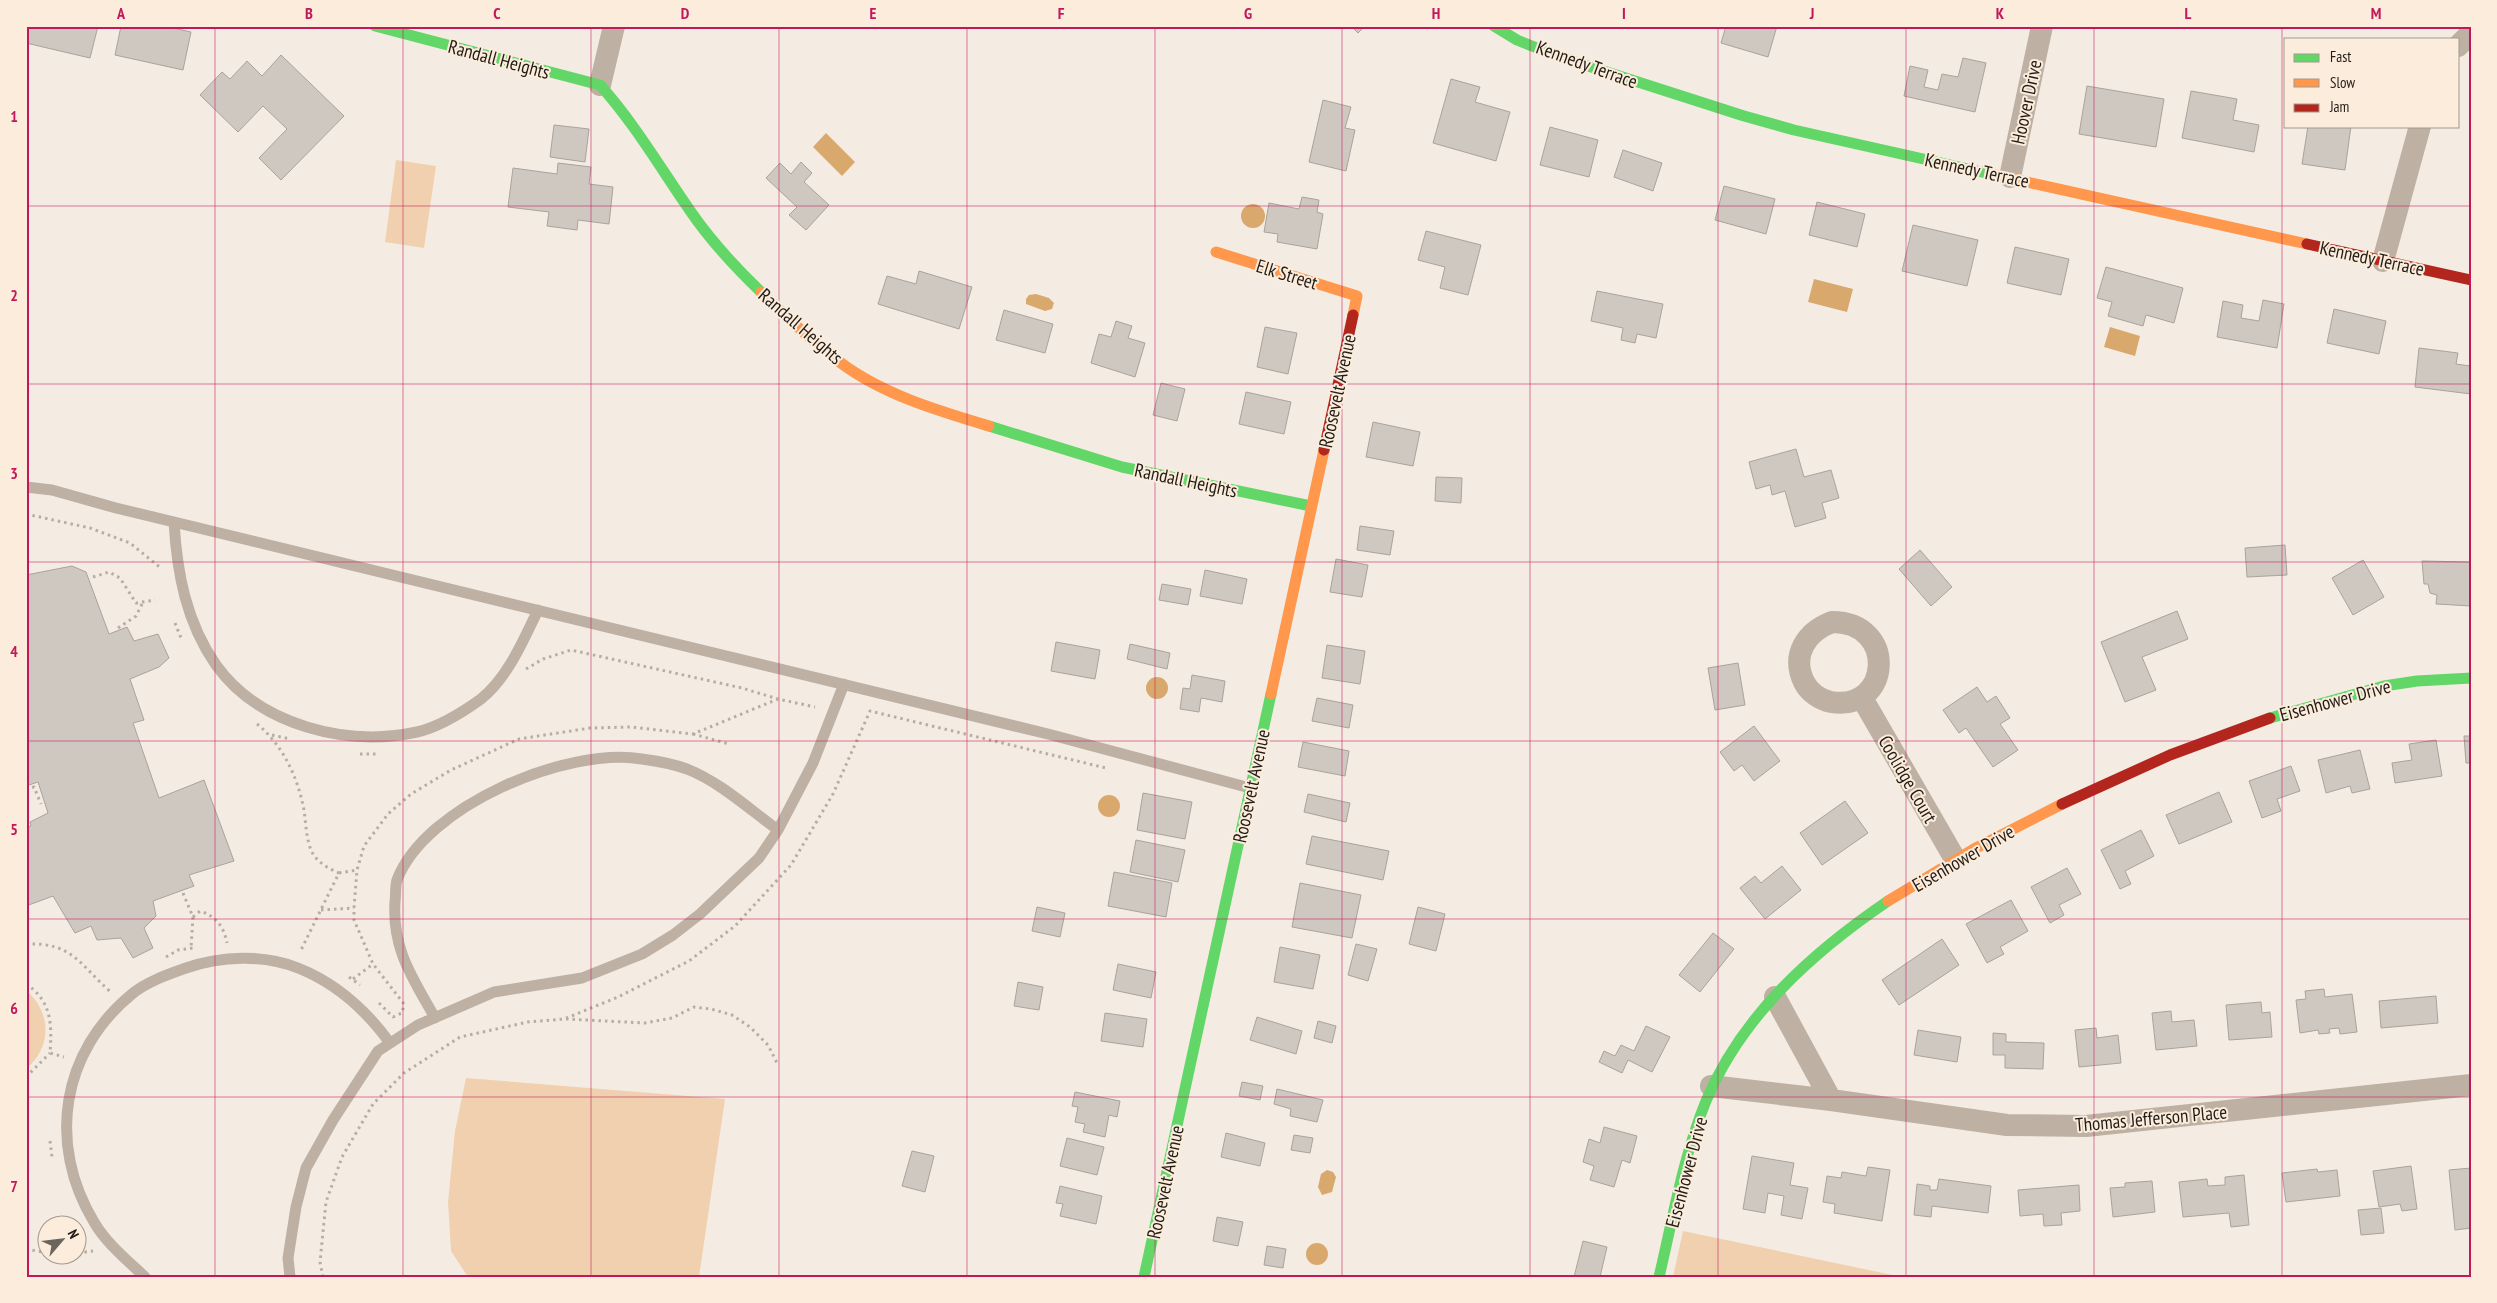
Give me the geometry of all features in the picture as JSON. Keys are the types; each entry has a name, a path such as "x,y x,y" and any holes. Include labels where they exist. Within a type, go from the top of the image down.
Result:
{"street":[{"name":"Randall Heights","path":"375,26 600,85 623,111 692,214 734,266 774,305 842,364 870,381 928,407 1122,467 1311,506"},
{"path":"600,85 614,26"},
{"name":"Kennedy Terrace","path":"1494,26 1505,35 1575,62 1684,98 1794,130 2471,280"},
{"name":"Hoover Drive","path":"2010,177 2042,26"},
{"path":"2460,44 2471,33"},
{"path":"2383,261 2419,128"},
{"name":"Elk Street","path":"1216,252 1357,296"},
{"name":"Roosevelt Avenue","path":"1144,1277 1357,296"},
{"name":"Eisenhower Drive","path":"1659,1277 1686,1157 1710,1086 1754,1019 1817,955 1866,916 1955,859 2147,764 2227,732 2302,707 2400,683 2471,678"},
{"name":"Coolidge Court","path":"1862,698 1955,859"},
{"path":"1775,997 1831,1100"},
{"name":"Thomas Jefferson Place","path":"1710,1086 1831,1100 2007,1125 2086,1126 2471,1085"}],"lane":[{"path":"26,486 52,490 174,522 1048,734 1250,788"},
{"path":"174,522 176,562 189,615 216,665 238,688 265,709 297,725 358,737 386,736 418,732 449,719 481,698 500,678 515,656 538,610"},
{"path":"290,1277 288,1258 296,1207 306,1168 333,1120 378,1051 418,1025 494,992 555,984 582,978 642,954 673,935 726,891 759,858 778,830 813,763 844,684"},
{"path":"435,1018 402,959 394,919 396,880 414,852 446,819 476,801 506,785 551,769 594,758 641,758 687,769 721,788 778,830"},
{"path":"145,1277 121,1255 94,1223 73,1178 67,1141 68,1095 80,1058 102,1021 133,992 174,972 205,962 242,958 296,967 321,978 344,994 374,1022 390,1043"}],"path":[{"path":"26,514 90,528 130,543 162,567 164,577"},
{"path":"93,577 109,572 120,578 136,603 142,604 155,600"},
{"path":"118,628 136,616 142,604"},
{"path":"172,614 182,640"},
{"path":"522,675 526,669 543,659 571,650 733,686 815,707"},
{"path":"693,734 778,699"},
{"path":"564,1019 618,997 689,962 735,926 791,865 833,794 870,711 1107,768"},
{"path":"256,723 271,735 293,771 304,809 312,853 326,867 338,874 358,870"},
{"path":"372,996 393,1017 402,1013 404,1004 373,964 354,920 358,870 364,846 388,814 411,794 451,770 519,739 590,728 630,727 693,734 729,744"},
{"path":"271,735 292,740"},
{"path":"358,754 384,753"},
{"path":"26,790 34,787 41,804"},
{"path":"300,953 338,874"},
{"path":"183,893 193,917 191,948"},
{"path":"321,910 354,908"},
{"path":"193,917 200,911 210,914 220,924 227,944"},
{"path":"26,944 46,943 75,955 110,994 121,1003"},
{"path":"219,944 235,944"},
{"path":"164,958 178,950 200,946"},
{"path":"292,951 308,955"},
{"path":"354,979 373,964"},
{"path":"346,975 354,979 366,991"},
{"path":"26,984 47,1004 52,1022 50,1054 26,1077"},
{"path":"110,994 119,987"},
{"path":"323,1277 320,1262 326,1202 342,1157 373,1104 404,1072 460,1037 528,1022 564,1019 645,1022 672,1018 694,1007 711,1009 732,1015 750,1028 768,1045 778,1065"},
{"path":"62,1063 68,1050"},
{"path":"50,1054 64,1057"},
{"path":"50,1139 54,1166"},
{"path":"88,1252 93,1251"}],"shaded area":[{"path":"826,133 855,162 842,176 813,147"},
{"path":"396,160 436,166 424,248 385,242"},
{"path":"1253,204 1261,208 1265,216 1261,224 1253,228 1245,224 1241,216 1245,208"},
{"path":"1814,279 1853,289 1847,312 1808,302"},
{"path":"1036,294 1049,298 1054,303 1052,309 1045,311 1026,304 1026,299 1029,295"},
{"path":"2110,327 2140,336 2135,356 2104,347"},
{"path":"1157,677 1165,680 1168,688 1165,696 1157,699 1149,696 1146,688 1149,680"},
{"path":"1109,795 1117,798 1120,806 1117,814 1109,817 1101,814 1098,806 1101,798"},
{"path":"26,990 41,1009 46,1030 41,1051 26,1069"},
{"path":"466,1078 725,1099 699,1277 468,1277 451,1251 448,1202 455,1131"},
{"path":"1327,1170 1333,1172 1336,1177 1332,1192 1322,1195 1318,1187 1321,1174"},
{"path":"1683,1231 1902,1277 1673,1277"},
{"path":"1317,1243 1325,1246 1328,1254 1325,1262 1317,1265 1309,1262 1306,1254 1309,1246"}],"building":[{"path":"28,26 98,26 90,58 26,43"},
{"path":"121,26 164,26 191,32 183,70 115,55"},
{"path":"1351,26 1365,26 1358,33"},
{"path":"1726,26 1777,26 1768,57 1721,43"},
{"path":"281,55 344,116 281,180 259,158 287,129 263,106 238,132 200,95 222,72 230,79 247,61 262,76"},
{"path":"1963,58 1986,63 1975,112 1904,96 1910,66 1928,70 1924,87 1938,90 1942,74 1958,77"},
{"path":"1451,79 1480,87 1475,102 1510,112 1496,161 1433,143"},
{"path":"2087,86 2164,99 2156,147 2079,134"},
{"path":"2191,91 2237,99 2233,120 2259,125 2254,152 2182,138"},
{"path":"1323,100 1351,107 1345,128 1355,130 1346,171 1309,162"},
{"path":"554,125 589,129 585,162 550,157"},
{"path":"1550,127 1598,140 1589,177 1540,165"},
{"path":"2308,128 2351,128 2345,170 2302,164"},
{"path":"1623,150 1662,163 1653,191 1614,177"},
{"path":"801,162 812,173 804,182 829,205 806,230 789,215 797,207 766,178 780,163 791,174"},
{"path":"558,163 591,167 589,184 613,187 609,224 578,220 577,230 547,226 549,212 508,207 513,168 557,174"},
{"path":"1724,186 1775,199 1766,234 1715,220"},
{"path":"1302,197 1319,200 1317,212 1323,214 1317,249 1277,242 1278,234 1264,232 1269,203 1299,209"},
{"path":"1817,202 1865,214 1857,247 1809,235"},
{"path":"1913,225 1978,240 1967,286 1902,271"},
{"path":"1426,231 1481,245 1468,295 1440,288 1445,267 1418,260"},
{"path":"2015,247 2069,259 2061,295 2007,283"},
{"path":"2106,267 2183,288 2174,323 2146,315 2143,326 2108,316 2112,302 2097,298"},
{"path":"919,271 972,287 959,329 878,304 887,276 916,284"},
{"path":"1597,291 1663,304 1656,338 1637,334 1635,343 1621,340 1623,328 1591,321"},
{"path":"2263,300 2284,304 2277,348 2217,337 2223,301 2243,305 2241,318 2259,321"},
{"path":"2334,309 2386,321 2379,354 2327,343"},
{"path":"1004,310 1053,324 1045,353 996,340"},
{"path":"1116,321 1132,326 1128,338 1145,343 1135,377 1091,363 1099,334 1111,337"},
{"path":"1265,327 1297,333 1288,374 1257,367"},
{"path":"2419,348 2458,353 2456,364 2470,366 2471,359 2471,394 2415,387"},
{"path":"1161,383 1185,389 1177,421 1153,415"},
{"path":"1246,392 1291,402 1284,434 1239,424"},
{"path":"1373,422 1420,432 1413,466 1366,457"},
{"path":"1796,449 1804,477 1831,470 1839,498 1822,503 1826,518 1795,527 1785,491 1772,495 1770,485 1756,489 1749,462"},
{"path":"1436,477 1462,478 1461,503 1435,501"},
{"path":"1360,526 1394,531 1390,555 1357,550"},
{"path":"2285,545 2287,575 2247,577 2245,548"},
{"path":"1920,550 1952,587 1931,606 1899,569"},
{"path":"1336,559 1368,565 1362,597 1330,592"},
{"path":"2363,560 2384,597 2353,615 2332,578"},
{"path":"2422,561 2471,562 2471,606 2436,604 2437,595 2430,593 2428,584 2424,584"},
{"path":"72,566 86,572 109,634 127,627 134,641 158,634 169,658 159,667 130,679 144,720 133,723 159,798 204,780 234,861 189,875 194,886 153,901 156,916 144,928 153,948 133,958 121,938 97,940 91,926 75,933 53,896 26,906 26,828 31,826 30,822 48,813 38,782 26,786 26,575"},
{"path":"1205,570 1247,579 1242,604 1200,596"},
{"path":"1162,584 1191,589 1188,605 1159,600"},
{"path":"2177,611 2188,639 2142,657 2156,690 2125,702 2101,642"},
{"path":"1056,642 1100,650 1095,679 1051,671"},
{"path":"1130,644 1170,653 1167,669 1127,659"},
{"path":"1327,645 1365,651 1360,684 1322,678"},
{"path":"1738,663 1745,705 1715,710 1708,668"},
{"path":"1192,675 1225,681 1222,702 1201,698 1199,712 1180,709 1183,688 1190,689"},
{"path":"1977,687 1987,702 1996,696 2010,718 2000,724 2018,750 1993,767 1966,728 1959,733 1943,710"},
{"path":"1317,698 1353,705 1349,728 1312,721"},
{"path":"1754,726 1780,761 1754,781 1742,765 1734,771 1720,752"},
{"path":"2464,736 2471,736 2471,763 2466,763"},
{"path":"2436,740 2442,776 2395,783 2392,763 2412,760 2409,744"},
{"path":"1303,742 1349,751 1345,776 1298,767"},
{"path":"2360,750 2370,789 2352,793 2350,786 2326,793 2318,760"},
{"path":"2291,766 2300,791 2277,799 2281,811 2262,818 2249,781"},
{"path":"2219,792 2232,822 2179,844 2166,815"},
{"path":"1143,793 1192,802 1185,839 1137,830"},
{"path":"1308,794 1350,803 1346,822 1304,812"},
{"path":"1845,801 1868,833 1822,865 1800,833"},
{"path":"2141,830 2154,856 2125,871 2131,884 2120,889 2101,850"},
{"path":"1312,836 1389,851 1383,880 1306,864"},
{"path":"1136,840 1185,850 1178,882 1130,872"},
{"path":"1782,866 1801,890 1765,919 1740,888 1755,876 1761,883"},
{"path":"2067,868 2081,894 2059,905 2064,915 2050,923 2031,887"},
{"path":"1114,872 1172,883 1166,917 1108,906"},
{"path":"1300,883 1361,895 1352,938 1292,927"},
{"path":"2011,900 2028,931 2000,947 2004,954 1987,963 1966,924"},
{"path":"1037,907 1065,913 1060,937 1032,931"},
{"path":"1418,907 1445,914 1436,951 1409,944"},
{"path":"1713,933 1734,949 1700,992 1679,975"},
{"path":"1942,939 1959,965 1899,1005 1882,980"},
{"path":"1356,944 1377,949 1368,981 1348,975"},
{"path":"1280,947 1320,955 1313,989 1274,982"},
{"path":"1118,964 1156,972 1151,998 1113,990"},
{"path":"1018,982 1043,987 1039,1010 1014,1006"},
{"path":"2324,989 2325,997 2352,994 2357,1032 2340,1034 2339,1028 2329,1029 2330,1033 2319,1034 2318,1030 2300,1033 2296,1000 2306,999 2305,991"},
{"path":"2436,996 2438,1023 2381,1028 2379,1001"},
{"path":"2261,1002 2262,1013 2270,1012 2272,1037 2229,1040 2226,1005"},
{"path":"2171,1011 2172,1022 2194,1020 2197,1046 2156,1050 2152,1013"},
{"path":"1105,1013 1147,1019 1143,1047 1101,1041"},
{"path":"1257,1017 1302,1031 1296,1054 1250,1040"},
{"path":"1318,1021 1336,1026 1332,1043 1314,1038"},
{"path":"1646,1026 1670,1037 1652,1072 1628,1060 1622,1073 1599,1062 1604,1051 1615,1056 1621,1045 1634,1051"},
{"path":"2096,1028 2097,1038 2118,1035 2121,1063 2079,1067 2075,1030"},
{"path":"1918,1030 1961,1037 1957,1062 1914,1055"},
{"path":"1993,1033 2006,1034 2006,1042 2044,1043 2043,1069 2005,1068 2005,1055 1993,1055"},
{"path":"1242,1082 1263,1086 1260,1100 1239,1096"},
{"path":"1277,1089 1323,1100 1317,1122 1290,1116 1291,1109 1274,1104"},
{"path":"1075,1092 1120,1101 1117,1117 1109,1115 1105,1137 1083,1132 1085,1124 1075,1122 1078,1107 1072,1106"},
{"path":"1604,1127 1637,1136 1630,1163 1622,1160 1614,1187 1590,1180 1594,1166 1583,1162 1589,1139 1600,1143"},
{"path":"1226,1133 1265,1143 1260,1166 1221,1157"},
{"path":"1294,1135 1313,1138 1310,1153 1291,1150"},
{"path":"1067,1138 1104,1147 1097,1175 1060,1166"},
{"path":"912,1151 934,1156 925,1192 902,1186"},
{"path":"1752,1156 1794,1163 1790,1185 1808,1188 1802,1219 1781,1215 1784,1196 1768,1193 1765,1213 1743,1209"},
{"path":"2411,1166 2417,1209 2402,1211 2400,1204 2379,1207 2373,1171"},
{"path":"1868,1167 1890,1170 1882,1221 1834,1213 1835,1204 1823,1202 1827,1176 1841,1178 1842,1172 1866,1176"},
{"path":"2471,1168 2471,1228 2455,1230 2449,1170"},
{"path":"2317,1169 2318,1172 2337,1170 2340,1196 2286,1202 2282,1173"},
{"path":"2244,1175 2249,1225 2231,1227 2229,1213 2183,1217 2179,1182 2207,1179 2208,1186 2225,1185 2225,1177"},
{"path":"1939,1179 1991,1186 1988,1213 1932,1206 1931,1217 1914,1215 1917,1184 1930,1186 1930,1190 1937,1190"},
{"path":"2152,1181 2155,1212 2113,1217 2110,1188 2125,1187 2125,1183"},
{"path":"2079,1185 2080,1211 2061,1213 2062,1225 2044,1226 2043,1214 2020,1216 2018,1190"},
{"path":"1060,1186 1102,1196 1096,1224 1060,1216 1063,1204 1056,1203"},
{"path":"2381,1208 2384,1233 2361,1235 2358,1210"},
{"path":"1217,1217 1243,1222 1238,1246 1213,1241"},
{"path":"1583,1241 1607,1247 1600,1277 1574,1277"},
{"path":"1267,1246 1286,1249 1283,1268 1264,1265"}],"traffic: fast":[{"path":"375,26 600,85 636,131 707,233 733,264 761,292"},
{"path":"1494,26 1517,40 1557,56 1744,116 1794,130 1995,175"},
{"path":"989,426 1122,467 1311,506"},
{"path":"2270,718 2384,686 2417,681 2471,678"},
{"path":"1144,1277 1271,694"},
{"path":"1659,1277 1691,1144 1706,1101 1721,1070 1739,1041 1782,988 1833,942 1888,901"}],"traffic: slow":[{"path":"1995,175 2307,244"},
{"path":"1216,252 1357,296 1353,315"},
{"path":"761,292 810,338 841,363 875,384 912,401 989,426"},
{"path":"1271,694 1324,450"},
{"path":"1888,901 1974,849 2062,804"}],"traffic: jam":[{"path":"2307,244 2471,280"},
{"path":"1324,450 1353,315"},
{"path":"2062,804 2170,755 2270,718"}]}
